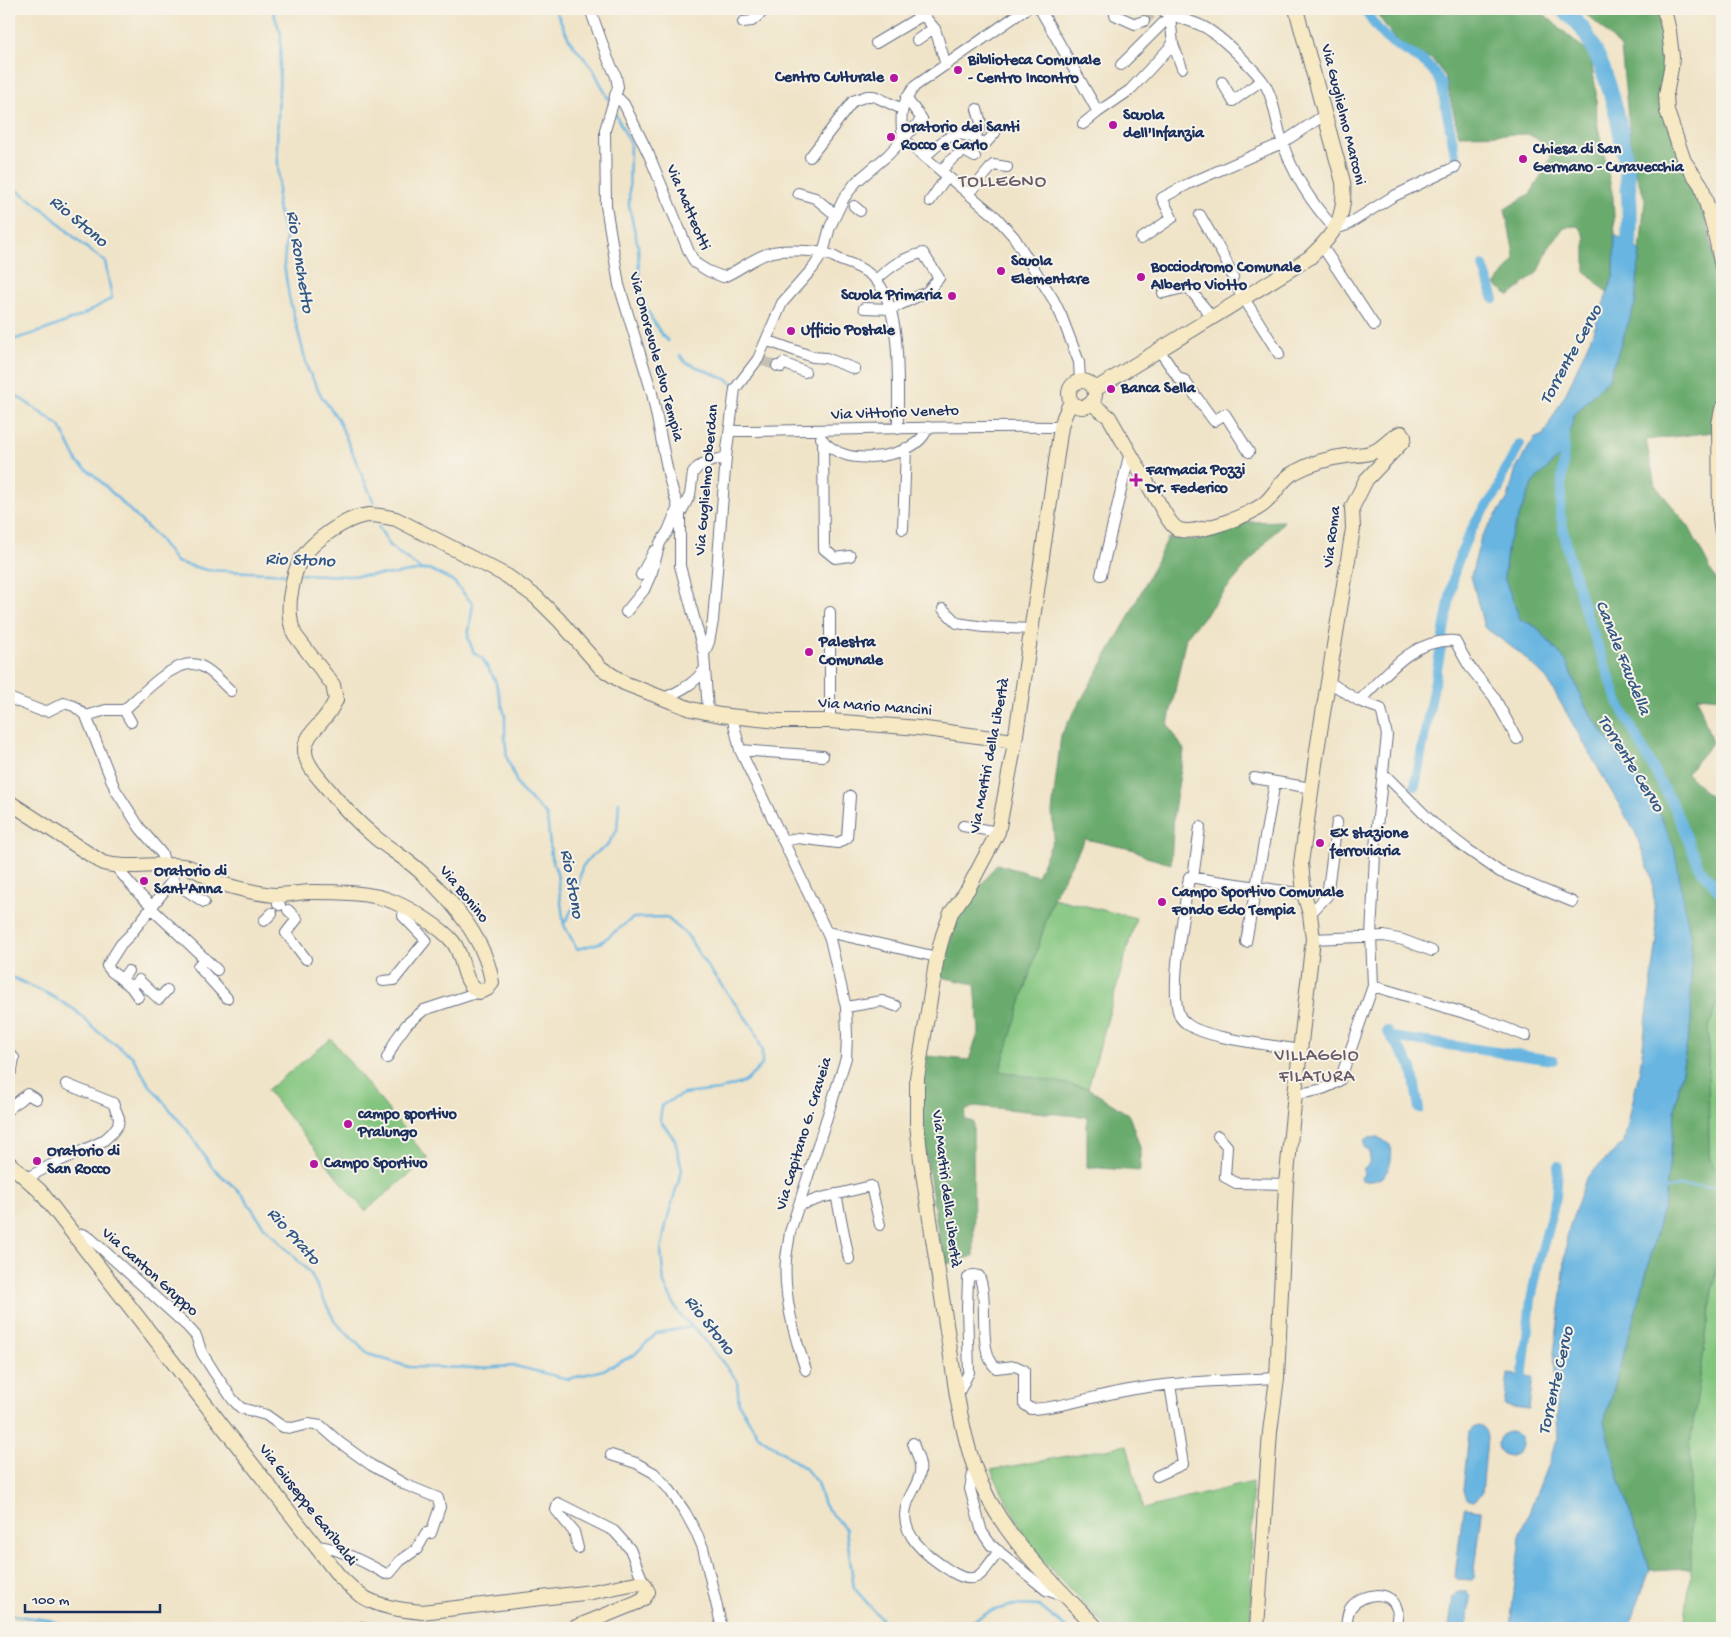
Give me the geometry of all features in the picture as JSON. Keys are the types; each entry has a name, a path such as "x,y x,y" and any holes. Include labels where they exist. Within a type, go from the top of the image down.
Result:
{"street":[{"path":"590,9 616,76 618,86 615,95"},
{"path":"743,22 752,21 766,9"},
{"path":"1026,9 1014,12 946,65 915,86 906,98 902,109 903,140 996,217 1014,238 1053,299 1075,348 1079,362 1080,381"},
{"path":"1040,9 1098,112"},
{"path":"1158,9 1170,16 1202,26 1216,34 1262,80 1268,92 1282,143 1301,185 1317,210 1335,229"},
{"name":"Via Guglielmo Marconi","path":"1296,9 1338,161 1344,199 1335,229"},
{"path":"1664,9 1672,57 1672,68 1666,95 1667,111 1684,161 1701,185 1714,229 1722,267"},
{"path":"876,43 920,12 932,30 946,65"},
{"path":"1115,15 1135,24 1144,21"},
{"path":"1170,16 1174,44 1182,68"},
{"path":"1121,65 1170,16"},
{"path":"917,40 932,30"},
{"path":"1083,124 1115,99 1122,96 1146,75 1174,44"},
{"path":"1222,82 1233,101 1262,80"},
{"name":"Via Onorevole Elvo Tempia","path":"615,95 605,130 606,206 618,285 652,393 669,478 679,510 680,566 704,654"},
{"name":"Via Matteotti","path":"615,95 624,104 649,155 680,235 695,264 723,277 735,272 758,256 775,252 823,252 858,267 876,280 893,314 896,340 898,429"},
{"path":"810,156 853,101 874,96 902,109"},
{"name":"Via Guglielmo Oberdan","path":"708,712 704,654 709,642 713,621 726,457 731,407 735,389 761,360 766,340 782,303 813,268 823,252 830,227 836,215 851,204 856,182 888,155 922,119 906,98"},
{"path":"975,138 981,123 977,109"},
{"path":"1142,239 1172,218 1162,198 1188,184 1282,143 1326,114"},
{"path":"924,157 948,138 958,134 964,133 984,144 995,133"},
{"path":"930,201 952,159 964,151 976,156"},
{"path":"969,194 993,165 1006,167"},
{"path":"1092,396 1088,383 1080,381 1072,386 1069,393 1074,404 1083,407 1092,396 1159,350 1212,317 1240,294 1309,258 1329,239 1335,229 1347,225 1392,198 1455,167"},
{"path":"798,193 815,198 836,215"},
{"path":"1200,215 1233,277"},
{"path":"1322,246 1374,325"},
{"path":"864,308 891,309 927,292 939,278 923,253 912,255 891,265 876,280"},
{"path":"1163,293 1188,287 1212,317"},
{"path":"1240,294 1279,354"},
{"path":"766,340 813,357 826,358 855,369"},
{"path":"1159,350 1179,379 1184,380 1214,421 1225,414 1249,452"},
{"path":"777,366 781,367 783,363 805,372"},
{"name":"Via Roma","path":"1092,396 1109,417 1172,525 1179,530 1191,531 1210,528 1259,508 1268,501 1278,486 1292,473 1328,458 1372,453 1386,444 1394,435 1401,433 1404,436 1403,441 1366,480 1352,508 1353,530 1314,768 1301,863 1304,894 1310,914 1313,939 1286,1184 1277,1378 1270,1432 1257,1628"},
{"name":"Via Martiri della Libertà","path":"1071,401 1061,427 1032,629 998,832 968,889 951,913 937,957 916,1078 917,1124 957,1396 964,1435 974,1468 1004,1526 1040,1571 1098,1628"},
{"path":"1722,410 1719,424 1720,518 1722,532"},
{"path":"814,431 835,450 847,455 863,458 895,454 926,433 928,427"},
{"name":"Via Vittorio Veneto","path":"730,431 814,431 928,427 1061,427"},
{"path":"823,441 824,549 835,558 850,556"},
{"path":"903,529 906,448"},
{"path":"1101,575 1130,452"},
{"path":"641,575 650,556 690,495 693,473 698,467 726,457"},
{"name":"Via Bonino","path":"479,992 487,989 492,983 490,969 476,939 463,918 445,895 423,874 374,837 336,800 312,769 304,751 308,738 328,715 336,700 333,685 291,627 289,611 292,585 297,566 306,551 328,533 352,519 369,515 386,516 396,519 507,576 536,597 560,620 601,668 624,684 664,698"},
{"path":"626,612 644,590 652,572 660,542"},
{"path":"943,609 957,623 984,627 1032,629"},
{"path":"830,612 830,721"},
{"path":"1359,701 1381,676 1401,659 1420,648 1443,640 1455,641 1469,666 1494,697 1517,739"},
{"path":"86,716 106,710 124,710 165,674 187,664 201,665 231,691"},
{"path":"664,698 681,691 697,679 704,670"},
{"path":"1295,1094 1316,1092 1332,1086 1340,1080 1373,986 1371,936 1376,835 1387,735 1381,710 1359,701 1329,682"},
{"path":"9,698 39,710 48,711 64,703 74,706 86,716 115,789 140,828 170,866 172,880 153,908 120,944 107,966 111,971 125,975 138,997"},
{"path":"664,698 691,709 732,716"},
{"path":"124,710 131,722"},
{"name":"Via Mario Mancini","path":"732,716 778,721 830,721 920,728 1014,741"},
{"name":"Via Capitano G. Craveia","path":"732,716 740,750 828,932 846,1007 846,1058 790,1232 786,1260 787,1289 799,1351 806,1370"},
{"path":"740,750 823,756"},
{"path":"1384,774 1433,823 1500,872 1573,902"},
{"path":"1254,778 1311,788"},
{"path":"1246,942 1275,782"},
{"path":"784,841 798,838 838,842 846,838 850,796"},
{"path":"9,802 103,863 115,866 184,866 218,882 264,893 276,908 296,919 286,933 306,959"},
{"path":"1310,914 1327,896 1336,822"},
{"path":"963,826 998,832"},
{"path":"1193,878 1200,827"},
{"path":"115,866 139,894 217,970"},
{"path":"1300,1050 1208,1034 1187,1024 1179,1015 1176,978 1189,877 1304,894"},
{"path":"172,880 204,902"},
{"path":"276,908 310,892 369,895 393,902 438,928 454,943 463,962 468,980 474,989 479,992"},
{"path":"383,981 394,980 426,940 403,916 404,908"},
{"path":"828,932 937,957"},
{"path":"1313,939 1384,936 1432,950"},
{"path":"205,958 198,966 227,998"},
{"path":"131,987 139,980 159,999 167,990"},
{"path":"1373,986 1478,1017 1526,1036"},
{"path":"387,1058 407,1024 424,1010 479,992"},
{"path":"846,1007 882,1001 896,1006"},
{"path":"9,1054 14,1058 12,1070 9,1074"},
{"path":"27,1178 103,1141 118,1125 119,1118 113,1103 66,1084"},
{"path":"9,1109 27,1094 36,1099"},
{"path":"1218,1136 1227,1146 1225,1177 1236,1183 1286,1184"},
{"name":"Via Giuseppe Garibaldi","path":"9,1163 40,1191 339,1576 360,1595 399,1610 422,1612 644,1584"},
{"path":"800,1205 871,1186 880,1225"},
{"path":"836,1194 849,1259"},
{"name":"Via Canton Gruppo","path":"77,1237 83,1234 90,1238 187,1326 196,1336 202,1353 232,1400 241,1408 266,1415 283,1427 292,1428 308,1424 321,1426 339,1442 371,1465 406,1484 438,1498 440,1507 431,1533 426,1533 416,1549 400,1561 390,1573 386,1574 366,1563 324,1546 316,1546"},
{"path":"957,1396 969,1372 967,1300 968,1278 973,1275 979,1276 983,1285 985,1339 991,1364 996,1368 1016,1366 1024,1370 1024,1404 1031,1410 1125,1391 1170,1385 1277,1378"},
{"path":"1157,1476 1184,1464 1170,1385"},
{"path":"913,1443 920,1466 918,1479 905,1514 908,1529 916,1544 926,1554 966,1579 976,1578 981,1574 999,1551"},
{"path":"612,1455 636,1463 654,1473 669,1489 685,1512 703,1548 722,1628"},
{"path":"974,1468 970,1489 982,1532 991,1545 1046,1590 1067,1597"},
{"path":"574,1628 644,1598 648,1592 630,1549 614,1531 602,1523 558,1503 556,1510 574,1532 578,1548"},
{"path":"1346,1628 1350,1607 1358,1600 1383,1595 1392,1600 1397,1610 1395,1628"}],"green space":[{"path":"1373,9 1538,9 1590,54 1596,90 1597,122 1613,197 1615,235 1614,275 1607,293 1585,271 1585,237 1578,226 1564,227 1548,249 1539,271 1510,296 1495,285 1515,259 1505,209 1531,193 1551,158 1547,145 1528,134 1459,135 1445,76 1432,59 1408,51 1394,37"},
{"path":"1579,9 1658,9 1666,56 1660,93 1696,188 1709,230 1722,300 1722,389 1714,432 1646,440 1655,485 1689,527 1717,582 1722,580 1722,698 1697,696 1712,743 1687,773 1722,810 1722,986 1708,1031 1709,1156 1722,1187 1722,1229 1690,1444 1691,1568 1650,1570 1621,1485 1604,1422 1640,1297 1665,1200 1676,1102 1691,1022 1651,795 1619,756 1584,704 1566,661 1536,627 1520,619 1504,577 1508,543 1533,482 1563,453 1575,414 1609,378 1635,304 1645,199 1633,166 1621,48 1600,26"},
{"path":"1284,521 1186,637 1168,725 1184,750 1174,811 1171,864 1146,857 1135,850 1085,839 1053,898 1000,1071 1088,1088 1129,1115 1140,1147 1140,1171 1087,1167 1087,1117 975,1106 965,1111 964,1119 973,1122 974,1256 943,1265 921,1120 927,1056 969,1060 979,1031 975,984 940,977 957,917 997,864 1037,876 1054,838 1052,812 1061,735 1127,620 1168,538 1197,540 1248,522"},
{"path":"1053,898 1136,918 1088,1088 999,1072"},
{"path":"1722,986 1722,1187 1709,1156 1708,1030"},
{"name":"campo sportivo Pralungo","path":"331,1039 428,1159 365,1211 267,1090"},
{"path":"1722,1229 1722,1628 1684,1628 1691,1568 1690,1444"},
{"path":"1127,1445 1143,1509 1252,1482 1251,1628 1107,1628 1032,1550 991,1470"}],"water":[{"path":"1615,235 1640,250 1635,304 1609,378 1575,414 1563,453 1533,482 1508,543 1504,577 1520,619 1536,627 1566,661 1584,704 1619,756 1651,795 1674,847 1691,941 1691,1022 1676,1102 1665,1200 1640,1297 1604,1422 1621,1485 1650,1570 1628,1628 1510,1628 1520,1536 1558,1438 1554,1352 1562,1294 1567,1235 1586,1178 1624,1142 1640,1068 1657,940 1652,878 1636,834 1547,679 1520,653 1484,627 1471,576 1481,537 1508,498 1516,468 1534,439 1543,435 1567,391 1592,335 1614,275"},
{"path":"1378,1137 1390,1145 1392,1153 1388,1170 1383,1177 1370,1181 1362,1180 1363,1169 1369,1164 1370,1152 1364,1147 1364,1141 1369,1138"},
{"path":"1508,1374 1533,1377 1529,1409 1504,1406"},
{"path":"1478,1426 1485,1430 1487,1438 1482,1494 1474,1501 1466,1498 1463,1490 1469,1432"},
{"path":"1510,1432 1519,1435 1522,1444 1519,1453 1510,1456 1501,1453 1498,1444 1501,1435"},
{"path":"1465,1508 1481,1510 1482,1512 1474,1578 1472,1580 1457,1579 1455,1577 1463,1510"},
{"path":"1458,1592 1466,1592 1470,1597 1467,1628 1449,1628 1453,1597"}],"waterway":[{"name":"Rio Ronchetto","path":"272,9 281,34 277,204 286,239 284,264 289,297 308,370 322,397 338,419 374,503"},
{"path":"555,9 570,41 593,69 610,102"},
{"path":"1364,9 1385,37 1426,63 1441,83 1457,164"},
{"name":"Torrente Cervo","path":"1563,9 1579,24 1586,34 1609,87 1617,116 1627,178 1629,208 1627,266"},
{"path":"1575,21 1579,9"},
{"path":"614,111 630,143 629,206 638,246 640,293 652,319 668,341"},
{"name":"Rio Stono","path":"9,186 39,206 83,245 105,261 112,298 81,316 9,341"},
{"path":"1483,266 1494,299"},
{"path":"680,355 685,362 728,380 733,384"},
{"name":"Rio Stono","path":"9,388 17,396 60,426 78,463 94,475 159,539 176,562 207,570 291,574"},
{"name":"Canale Faudella","path":"1565,433 1560,513 1569,556 1586,614 1620,706 1675,809 1699,867 1722,895"},
{"path":"1443,636 1455,569 1465,543 1476,521 1499,489 1502,477 1520,444"},
{"name":"Rio Ronchetto","path":"378,526 391,547 422,570"},
{"name":"Rio Stono","path":"299,574 349,576 396,574 429,569 453,581 473,604 468,638 474,653 482,658 495,680 505,716 507,758 519,788 547,816 551,856 557,873 564,925 577,949 600,943 633,918 666,917 688,936 702,959 754,1029 762,1050 762,1065 745,1082 719,1090 683,1094 662,1105 660,1120 675,1140 682,1170 667,1220 661,1251 664,1284 679,1314 699,1333 737,1380 739,1404 758,1435 806,1469 817,1483 824,1505 846,1529 854,1588 885,1623 895,1628"},
{"path":"1415,786 1441,648"},
{"path":"564,924 574,906 582,867 591,856 606,847 617,830 619,802"},
{"name":"Rio Prato","path":"9,977 50,995 75,1010 97,1031 132,1056 148,1083 187,1130 212,1167 243,1195 262,1224 311,1274 335,1322 368,1354 409,1367 477,1368 515,1366 568,1379 603,1370 634,1355 657,1333 692,1327"},
{"path":"1387,1031 1391,1037 1553,1060"},
{"path":"1391,1037 1412,1067 1419,1109"},
{"path":"1521,1389 1531,1300 1556,1197 1558,1166"},
{"path":"1664,1189 1678,1186 1722,1187"},
{"name":"Rio Stono","path":"960,1628 991,1611 1014,1605 1039,1606 1066,1628"},
{"path":"9,1615 49,1620 70,1628"}],"tunnel":[{"path":"1144,21 1156,10"},
{"path":"763,361 777,366"}],"place":[{"name":"Biblioteca Comunale - Centro Incontro","path":"958,70"},
{"name":"Centro Culturale","path":"894,78"},
{"name":"Scuola dell'Infanzia","path":"1113,125"},
{"name":"Oratorio dei Santi Rocco e Carlo","path":"891,137"},
{"name":"Chiesa di San Germano - Curavecchia","path":"1523,159"},
{"name":"Scuola Elementare","path":"1001,271"},
{"name":"Bocciodromo Comunale Alberto Viotto","path":"1141,277"},
{"name":"Scuola Primaria","path":"952,296"},
{"name":"Ufficio Postale","path":"791,331"},
{"name":"Banca Sella","path":"1111,389"},
{"name":"Farmacia Pozzi Dr. Federico","path":"1136,480"},
{"name":"Palestra Comunale","path":"809,652"},
{"name":"Ex stazione ferroviaria","path":"1320,843"},
{"name":"Oratorio di Sant'Anna","path":"144,881"},
{"name":"Campo Sportivo Comunale Fondo Edo Tempia","path":"1162,902"},
{"name":"campo sportivo Pralungo","path":"348,1124"},
{"name":"Oratorio di San Rocco","path":"37,1161"},
{"name":"Campo Sportivo","path":"314,1164"}],"district":[{"name":"TOLLEGNO","path":"1003,182"},
{"name":"VILLAGGIO FILATURA","path":"1317,1066"}]}
